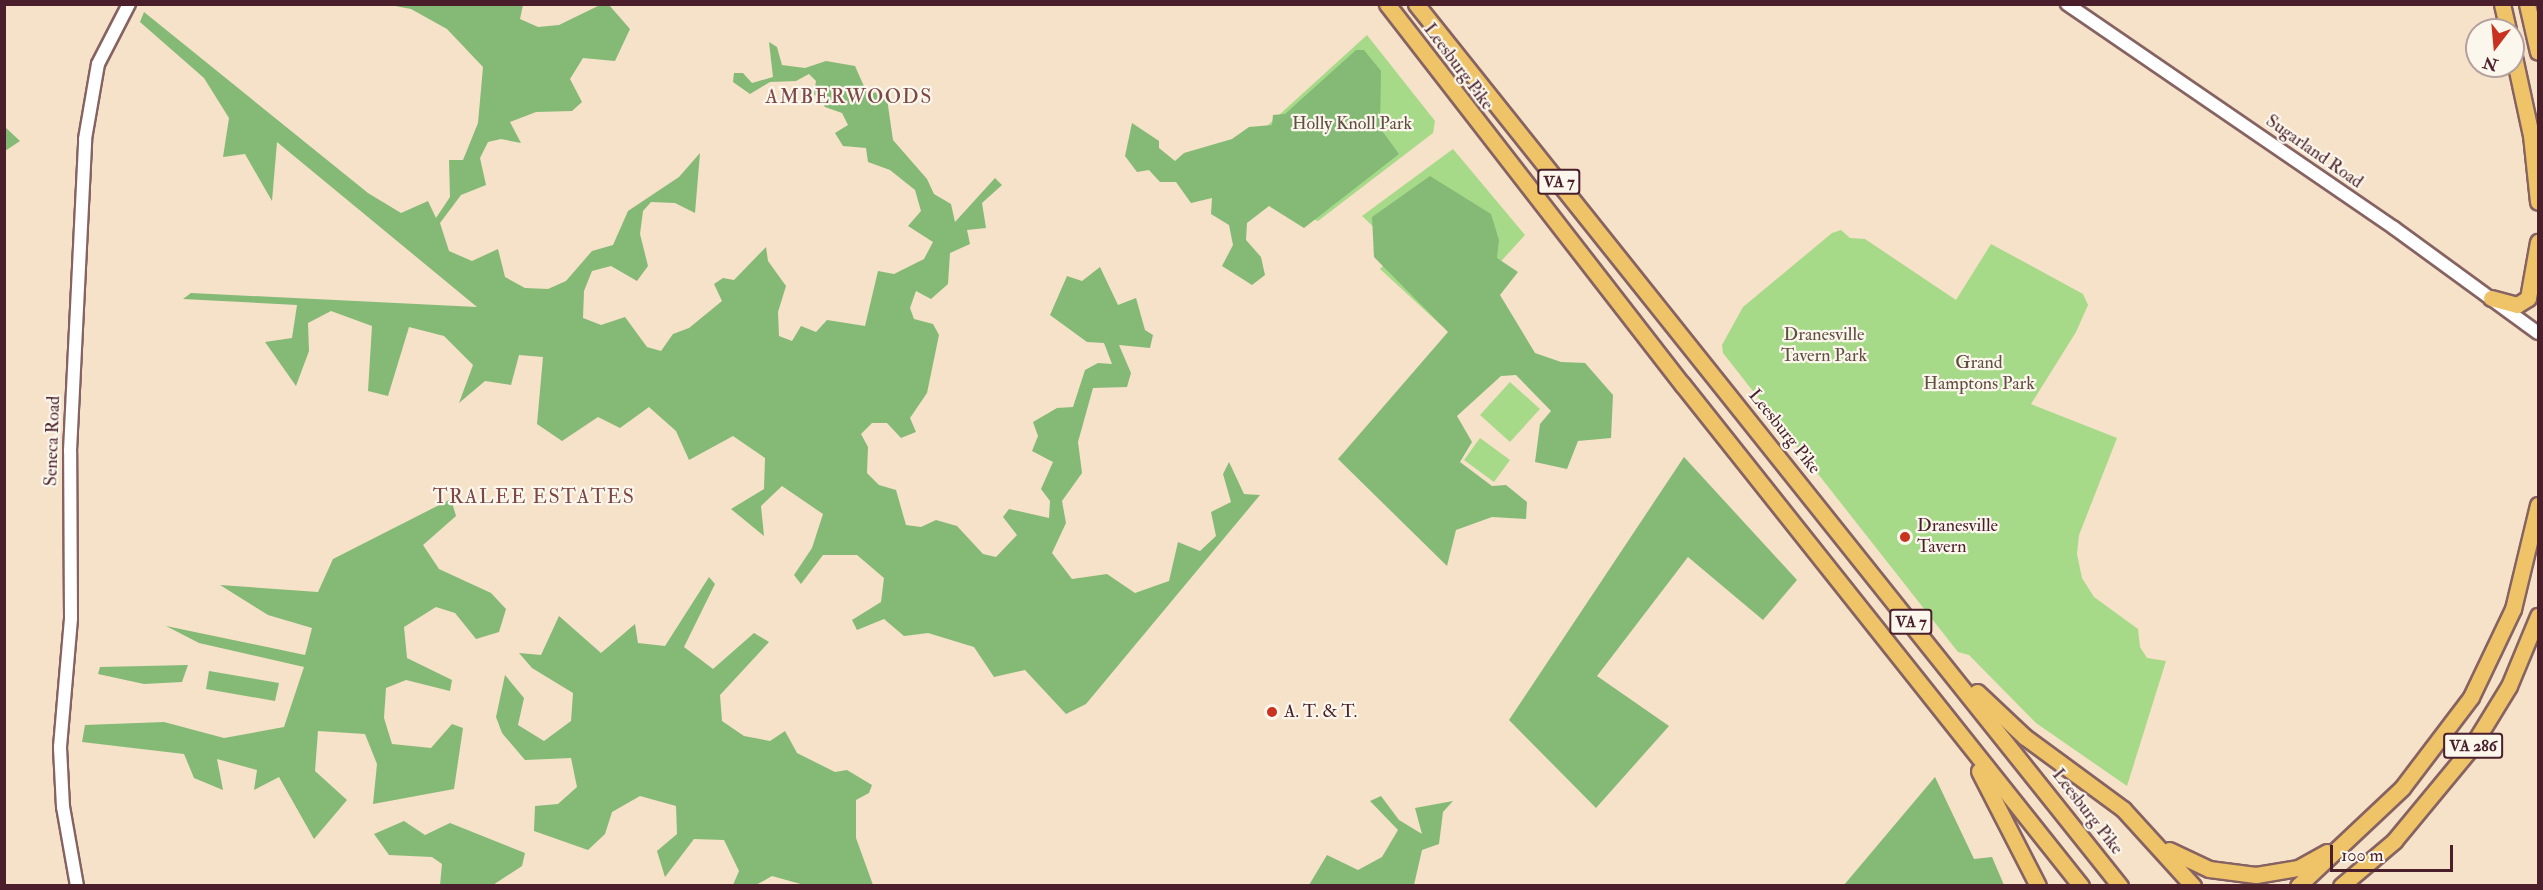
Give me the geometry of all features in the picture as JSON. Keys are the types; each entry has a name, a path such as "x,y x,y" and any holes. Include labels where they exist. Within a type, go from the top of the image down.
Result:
{"highway":[{"name":"Leesburg Pike","path":"1387,4 1937,708 2080,885"},
{"name":"Leesburg Pike","path":"1416,4 2120,885"},
{"path":"2527,4 2538,52"},
{"path":"2519,78 2531,135 2538,202"},
{"path":"2491,298 2517,305 2528,298 2538,242"},
{"name":"VA 286","path":"2298,885 2357,832 2423,764 2483,676 2519,591 2538,506"},
{"name":"VA 286","path":"2341,885 2379,857 2426,807 2471,748 2509,686 2538,616"},
{"path":"1925,639 2012,726 2111,798 2154,839 2193,885"},
{"path":"1937,708 1988,785 2038,885"},
{"path":"2154,839 2209,869 2256,875 2298,868 2357,832"},
{"path":"2347,885 2379,857"}],"street":[{"name":"Seneca Road","path":"77,885 63,807 60,705 71,618 70,451 85,139 98,64 129,4"},
{"name":"Sugarland Road","path":"2067,4 2538,333"}],"green space":[{"path":"390,5 523,5 520,19 538,27 559,25 600,5 609,5 630,29 615,61 583,58 570,79 582,102 572,111 536,112 510,122 521,143 501,139 488,142 480,158 486,185 461,195 440,223 449,251 472,261 498,249 505,277 525,288 548,289 566,281 592,251 613,245 628,211 679,177 700,153 695,213 675,203 651,202 643,211 640,234 648,266 637,281 611,266 592,271 584,291 583,318 601,325 625,317 647,347 661,351 673,334 689,328 722,301 714,284 723,278 734,280 766,247 768,261 786,286 778,312 779,336 792,341 801,326 816,332 827,320 865,326 878,271 894,274 924,259 933,242 908,226 921,211 915,190 890,170 868,162 866,148 843,146 835,133 848,125 842,113 825,107 814,94 816,81 809,74 796,81 770,82 750,94 733,82 734,73 743,73 752,83 773,77 769,42 777,47 782,65 805,68 826,61 855,66 867,93 886,92 893,140 927,179 934,194 951,204 955,222 995,178 1002,185 982,203 986,228 967,230 970,244 950,253 948,284 931,299 916,291 910,308 914,319 933,324 939,335 927,393 910,418 916,432 901,438 887,423 872,423 861,434 868,447 867,473 879,485 896,490 906,525 921,527 936,520 957,526 983,554 996,557 1017,535 1003,517 1009,509 1049,518 1050,501 1041,489 1053,462 1032,451 1038,436 1033,422 1057,408 1073,407 1085,370 1098,363 1112,364 1104,343 1087,342 1050,315 1067,276 1082,281 1100,267 1118,305 1136,298 1145,330 1153,335 1150,348 1119,345 1131,373 1127,387 1093,388 1078,442 1082,473 1062,501 1066,523 1052,553 1072,579 1107,574 1135,593 1169,581 1178,542 1200,551 1216,536 1211,512 1231,502 1223,474 1229,462 1244,494 1260,495 1086,704 1066,714 1025,670 994,677 974,647 928,633 904,636 884,619 857,630 852,620 881,602 884,578 857,555 823,555 801,584 794,575 812,548 823,514 782,486 761,506 764,536 731,509 764,489 765,458 733,436 689,460 676,431 649,407 620,428 598,417 562,441 537,424 543,357 519,355 511,385 485,381 459,403 473,365 444,336 409,327 388,396 368,391 372,326 331,311 308,323 309,351 296,386 265,342 292,338 297,305 183,299 191,293 477,307 277,142 272,201 245,154 223,157 229,118 204,78 140,22 144,12 368,193 401,213 428,201 436,218 450,197 449,160 463,160 478,123 483,67 447,29 411,9"},
{"name":"Holly Knoll Park","path":"1367,35 1435,121 1433,133 1318,221 1210,178"},
{"name":"Holly Knoll Park","path":"1356,50 1364,50 1381,71 1380,128 1399,154 1304,228 1269,206 1247,223 1246,240 1261,257 1265,275 1252,285 1222,266 1233,245 1229,225 1211,214 1212,198 1191,203 1176,182 1160,182 1149,170 1137,172 1125,156 1132,123 1159,141 1159,148 1175,161 1184,153 1232,139 1249,127 1272,125 1273,115 1285,114"},
{"path":"5,127 20,141 5,151"},
{"name":"Holly Knoll Park","path":"1453,149 1525,235 1442,326 1380,269 1398,250 1362,216"},
{"path":"1430,176 1491,214 1499,240 1497,258 1518,272 1500,295 1535,353 1561,362 1585,363 1613,395 1611,438 1578,441 1567,469 1535,462 1540,424 1551,411 1516,375 1501,376 1457,416 1472,442 1460,462 1492,486 1506,485 1527,502 1526,519 1492,517 1456,530 1447,566 1338,459 1448,332 1374,257 1372,217"},
{"name":"Dranesville Tavern Park","path":"1841,230 1850,238 1865,239 1956,300 1991,244 2083,294 2088,305 2076,332 2031,404 2117,438 2079,535 2077,554 2082,578 2094,597 2138,629 2140,647 2147,658 2166,661 2127,786 2036,723 1969,655 1958,652 1723,353 1722,345 1743,307 1832,233"},
{"path":"1510,382 1540,409 1510,442 1480,415"},
{"path":"1480,438 1510,460 1494,482 1464,460"},
{"path":"1684,457 1797,580 1763,620 1688,557 1597,676 1669,726 1596,808 1509,720"},
{"path":"451,499 456,516 423,545 439,569 491,593 506,609 499,632 476,639 455,613 436,607 404,627 407,658 452,680 450,691 406,680 386,688 384,718 392,744 431,748 452,724 463,728 454,789 373,804 377,764 365,734 318,731 315,771 347,800 314,839 279,777 254,790 257,770 217,759 223,790 194,778 184,754 82,742 85,725 164,722 224,738 284,727 304,667 199,643 166,626 305,655 312,628 268,615 220,585 318,592 333,559"},
{"path":"709,577 715,584 684,647 713,669 754,633 769,642 720,695 722,721 744,736 770,741 785,731 797,753 835,772 847,770 872,785 869,793 856,800 856,838 873,885 804,885 772,876 756,885 733,885 739,871 724,840 694,839 665,877 657,851 677,834 676,806 640,796 612,812 605,834 588,850 534,831 535,806 558,804 577,787 571,758 525,760 502,733 496,717 505,675 524,698 518,725 544,741 571,721 573,693 532,668 519,653 541,655 559,616 601,653 635,624 638,643 665,646"},
{"path":"188,665 182,682 144,684 98,674 100,667"},
{"path":"209,671 279,683 275,701 206,689"},
{"path":"1935,777 1974,859 1992,857 2004,885 1844,885"},
{"path":"1381,796 1399,820 1422,834 1415,808 1453,801 1443,812 1439,844 1422,850 1414,885 1309,885 1327,855 1358,870 1382,857 1398,830 1370,801"},
{"path":"404,821 425,835 450,823 525,853 522,866 493,885 440,885 442,864 432,857 389,855 374,834"}],"place":[{"name":"Dranesville Tavern","path":"1905,537"},
{"name":"A. T. & T.","path":"1272,712"}],"district":[{"name":"AMBERWOODS","path":"849,96"},
{"name":"TRALEE ESTATES","path":"534,496"}],"park label":[{"name":"Grand Hamptons Park","path":"1979,374"}]}
